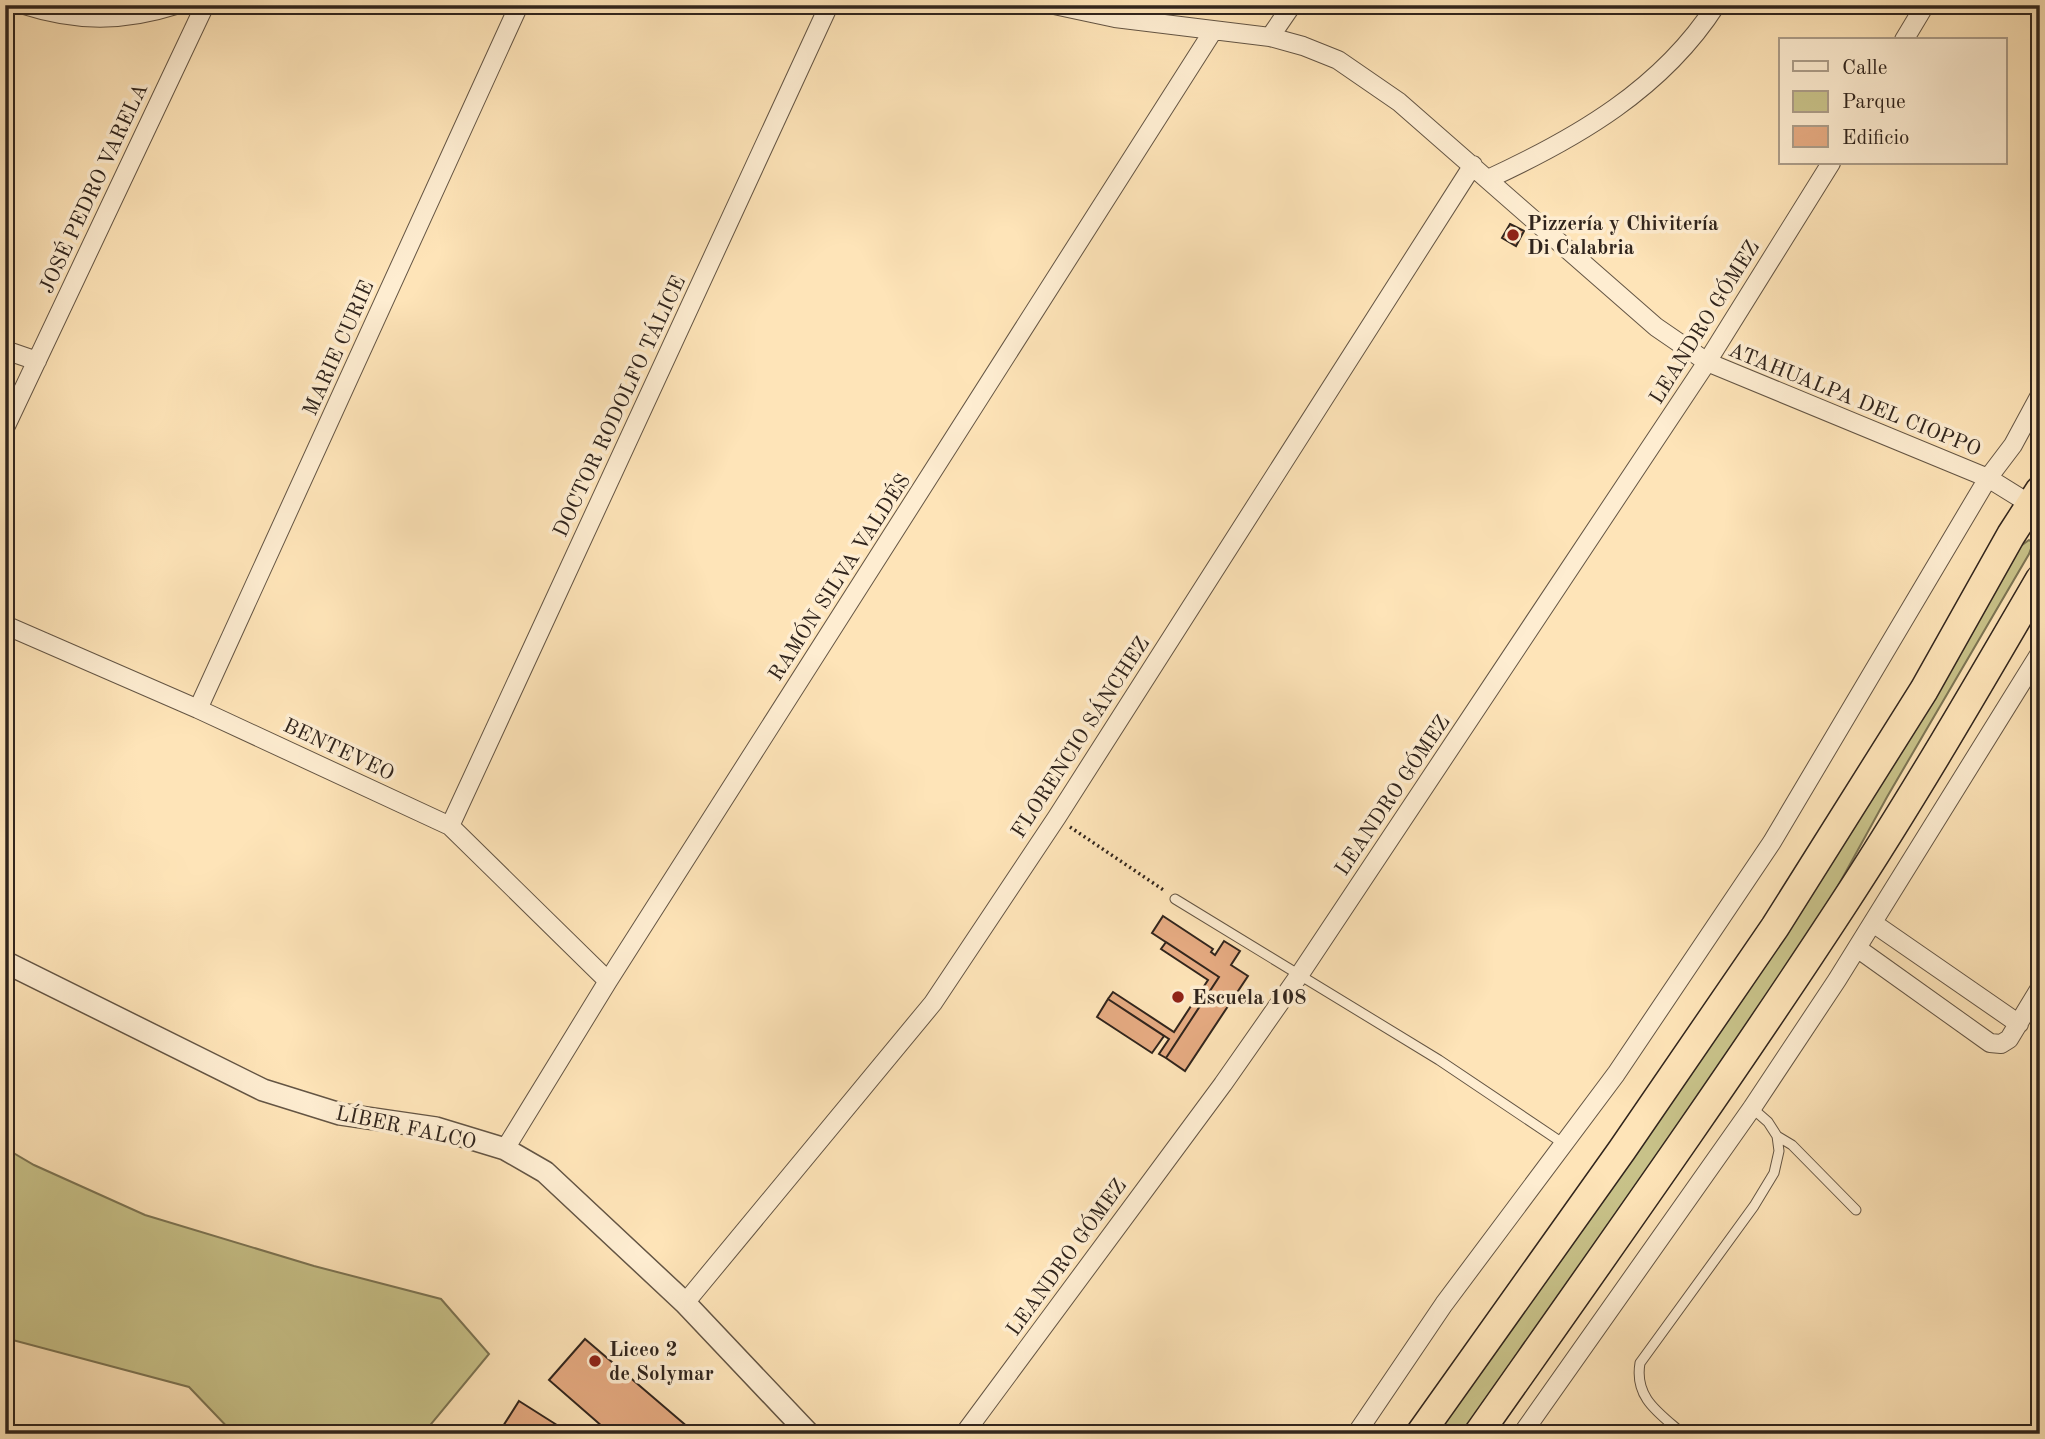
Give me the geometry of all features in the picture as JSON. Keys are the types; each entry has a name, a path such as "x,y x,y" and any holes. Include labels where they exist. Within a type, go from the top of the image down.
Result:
{"highway":[{"path":"1420,1434 1622,1150 1775,927 1924,690 2004,547 2037,502"},
{"path":"1478,1434 1746,1050 1843,904 1961,715 2040,579"}],"street":[{"path":"24,5 49,13 103,20 147,14 176,5"},
{"name":"JOSÉ PEDRO VARELA","path":"5,428 205,5"},
{"name":"MARIE CURIE","path":"198,709 519,5"},
{"name":"DOCTOR RODOLFO TÁLICE","path":"450,826 829,5"},
{"name":"ATAHUALPA DEL CIOPPO","path":"1054,5 1115,18 1270,37 1338,60 1399,102 1656,327 1707,362 1988,478 2037,502"},
{"path":"1270,37 1292,5"},
{"path":"1489,179 1560,144 1602,119 1633,96 1668,67 1716,5"},
{"path":"1905,38 1925,5"},
{"name":"RAMÓN SILVA VALDÉS","path":"505,1149 608,981 1213,32"},
{"name":"LEANDRO GÓMEZ","path":"964,1434 1223,1084 1300,974 1707,362 1830,164"},
{"name":"FLORENCIO SÁNCHEZ","path":"685,1303 933,1003 1057,817 1473,165"},
{"path":"5,350 37,361"},
{"path":"1356,1434 1444,1304 1616,1074 1772,842 1988,478 2013,445 2040,395"},
{"name":"BENTEVEO","path":"5,625 198,709 450,826 608,981"},
{"path":"1522,1434 1752,1108 1873,923 2040,653"},
{"path":"1873,923 2019,1024"},
{"path":"1857,948 1990,1043 2001,1044 2009,1039 2040,988"},
{"name":"LÍBER FALCO","path":"5,962 263,1090 340,1114 436,1128 505,1149 545,1172 685,1303 809,1434"}],"lane":[{"path":"1175,899 1439,1060 1564,1144"},
{"path":"1683,1434 1645,1397 1637,1379 1640,1363 1754,1206 1774,1174 1779,1151 1777,1136 1768,1122 1752,1108"},
{"path":"1777,1136 1792,1145 1856,1210"}],"path":[{"path":"1057,817 1175,899"}],"green space":[{"path":"2029,540 2033,543 2029,554 1887,797 1810,937 1463,1434 1435,1434 2018,548"},
{"path":"5,1148 34,1165 145,1215 314,1266 441,1299 489,1354 431,1424 443,1434 234,1434 189,1387 5,1338"}],"building":[{"name":"Pizzería y Chivitería Di Calabria","path":"1510,224 1524,231 1516,246 1502,238"},
{"path":"1163,916 1213,949 1211,952 1215,955 1224,941 1240,951 1231,965 1248,976 1185,1071 1166,1058 1219,977 1152,933"},
{"path":"1166,942 1219,977 1166,1058 1159,1054 1169,1039 1108,999 1113,992 1174,1032 1208,980 1161,949"},
{"path":"1108,999 1164,1036 1152,1053 1097,1017"},
{"path":"585,1339 696,1434 611,1434 549,1380"},
{"path":"519,1401 568,1432 567,1434 498,1434"}],"place":[{"name":"Pizzería y Chivitería Di Calabria","path":"1513,235"},
{"name":"Escuela 108","path":"1178,997"},
{"name":"Liceo 2 de Solymar","path":"595,1361"}]}
